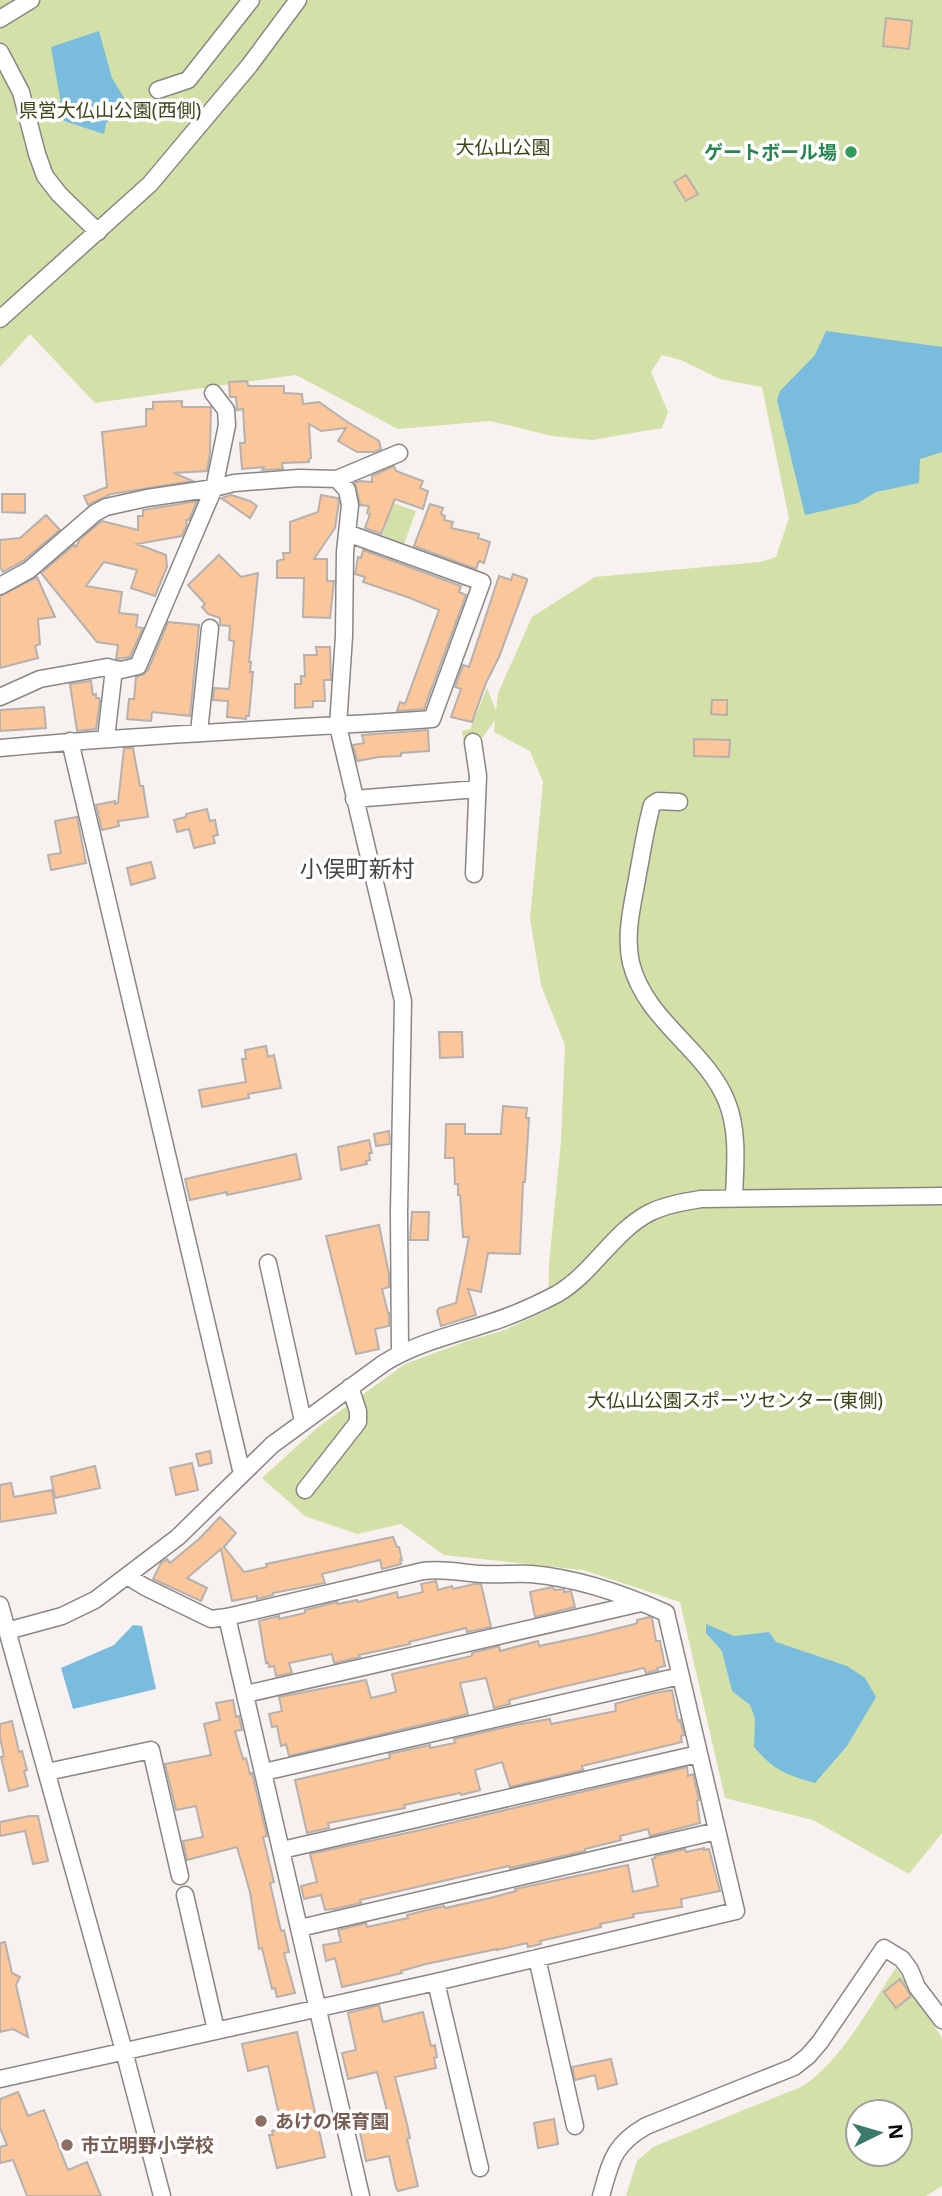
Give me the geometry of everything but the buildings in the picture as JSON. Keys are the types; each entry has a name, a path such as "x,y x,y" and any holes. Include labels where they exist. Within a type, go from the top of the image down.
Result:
{"street":[{"path":"0,19 31,0"},
{"path":"158,90 188,80 251,0"},
{"path":"0,319 150,184 249,66 298,0"},
{"path":"0,52 21,92 45,176 59,194 98,232"},
{"path":"0,697 40,679 107,667 121,670 138,666 214,488 227,425 226,410 213,393"},
{"path":"0,586 29,570 95,513 106,507 234,483 299,478 337,479 399,453"},
{"path":"337,479 350,497 344,658 338,726 403,1001 399,1212 400,1353"},
{"path":"0,748 106,738 432,719 482,582 347,533"},
{"path":"199,732 210,628"},
{"path":"106,738 114,669"},
{"path":"70,741 242,1474"},
{"path":"473,742 478,776 474,874"},
{"path":"355,799 477,789"},
{"path":"679,802 654,802 651,809 632,909 629,951 639,985 654,1011 705,1068 720,1087 728,1104 735,1138 734,1198"},
{"path":"7,1631 74,1612 95,1600 178,1537 272,1445 351,1387 400,1353 499,1320 556,1294 575,1282 629,1228 649,1213 673,1204 701,1199 942,1196"},
{"path":"268,1263 303,1421"},
{"path":"304,1490 358,1422 358,1411 351,1387"},
{"path":"0,2079 436,1982 736,1911 666,1613 576,1582 542,1576 481,1574 438,1569 211,1619 127,1576"},
{"path":"246,1694 643,1603"},
{"path":"0,1605 162,2196"},
{"path":"227,1617 361,2196"},
{"path":"264,1772 680,1676"},
{"path":"47,1772 151,1750 180,1875"},
{"path":"282,1850 698,1754"},
{"path":"300,1928 717,1831"},
{"path":"185,1895 216,2030"},
{"path":"601,2196 613,2157 629,2136 646,2126 794,2067 808,2056 884,1948 902,1959 942,2020"},
{"path":"537,1958 575,2126"},
{"path":"436,1982 480,2168"}],"green space":[{"path":"0,0 942,0 942,1833 909,1874 813,1820 725,1798 680,1602 583,1570 444,1555 401,1524 357,1534 305,1516 262,1478 318,1427 405,1364 505,1330 548,1310 549,1264 561,1141 565,1045 541,985 530,919 543,782 530,751 494,732 495,720 480,741 464,743 462,731 470,729 487,688 496,711 498,693 532,617 595,577 760,562 776,557 789,518 762,387 720,379 681,360 662,355 651,372 668,412 662,428 592,440 552,436 490,421 398,429 296,375 95,403 30,334 0,367"},
{"path":"393,503 416,511 403,547 381,539"},
{"path":"896,1968 942,2038 942,2186 926,2196 626,2196 637,2161 653,2147 803,2086 830,2062"}],"water":[{"path":"99,31 112,78 129,106 106,123 104,134 64,121 51,47"},
{"path":"826,331 942,347 942,452 920,459 919,483 876,492 858,503 805,515 777,400 780,391 815,355"},
{"path":"706,1624 734,1636 769,1632 776,1642 847,1666 865,1678 876,1697 847,1746 815,1783 781,1771 754,1747 755,1718 750,1705 732,1691 722,1651 706,1633"},
{"path":"133,1625 142,1626 156,1689 73,1709 61,1668 114,1645"}],"place":[{"name":"ゲートボール場","path":"851,152"},
{"name":"あけの保育園","path":"261,2121"},
{"name":"市立明野小学校","path":"67,2145"}],"district":[{"name":"小俣町新村","path":"357,869"}],"park label":[{"name":"県営大仏山公園(西側)","path":"110,110"},
{"name":"大仏山公園","path":"503,147"},
{"name":"大仏山公園スポーツセンター(東側)","path":"735,1400"}]}
